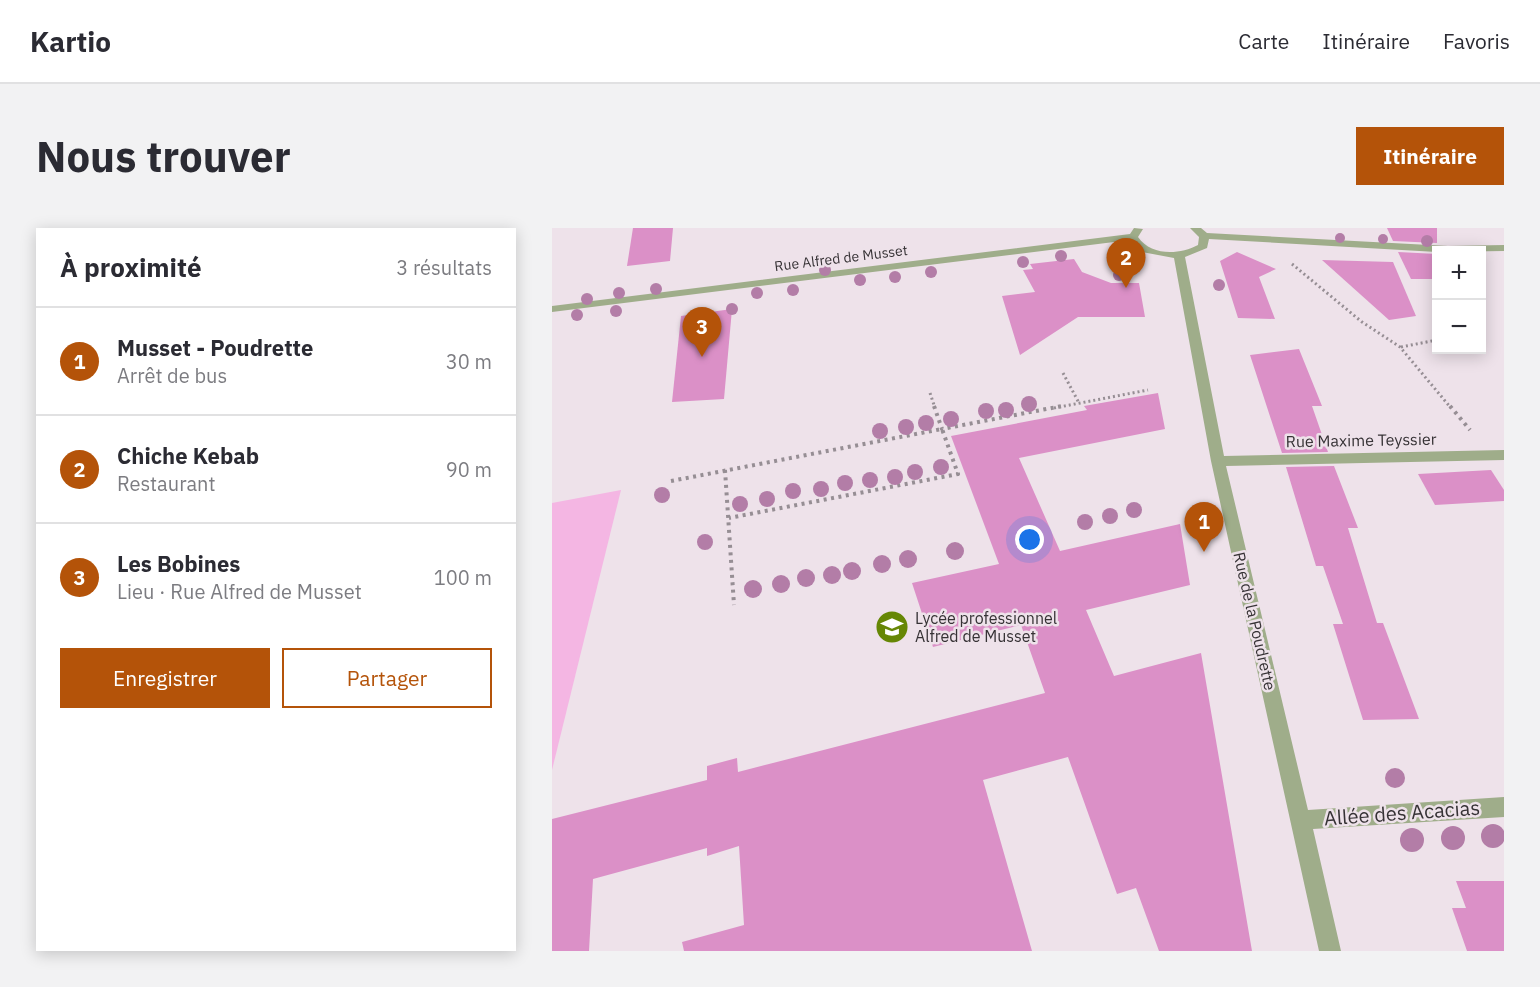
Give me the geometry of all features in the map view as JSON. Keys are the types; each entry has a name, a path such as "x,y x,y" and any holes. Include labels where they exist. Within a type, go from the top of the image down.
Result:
{"street":[{"path":"1195,228 1204,236 1448,249 1504,248"},
{"path":"1136,232 1135,242 1148,250 1179,255 1203,246 1204,236"},
{"name":"Rue Alfred de Musset","path":"552,309 1136,232"},
{"name":"Rue de la Poudrette","path":"1179,255 1218,461 1330,951"},
{"name":"Rue Maxime Teyssier","path":"1218,461 1500,456"},
{"name":"Allée des Acacias","path":"1301,820 1504,807"}],"path":[{"path":"1268,240 1306,277 1362,322 1400,347 1472,433 1500,456"},
{"path":"1400,347 1432,341"},
{"path":"1063,373 1079,403"},
{"path":"671,481 1148,390"},
{"path":"729,518 958,474 930,393"},
{"path":"725,470 734,605"}],"shaded area":[{"path":"621,490 552,770 552,503"}],"building":[{"path":"633,228 673,228 670,261 627,266"},
{"path":"1387,228 1437,228 1437,243 1393,241"},
{"path":"1237,252 1276,269 1259,277 1275,319 1238,318 1220,261"},
{"path":"1398,252 1432,254 1432,279 1411,279"},
{"path":"1074,259 1082,272 1111,283 1139,283 1145,317 1078,317 1020,355 1002,296 1035,292 1023,270 1033,269 1030,264"},
{"path":"1322,260 1393,262 1416,316 1389,320"},
{"path":"732,309 724,399 672,402 681,316"},
{"path":"1299,349 1322,406 1312,406 1328,452 1282,453 1250,355"},
{"path":"1158,393 1165,429 1019,458 1060,551 1180,524 1190,585 1086,610 1114,676 1201,653 1252,951 1159,951 1136,888 1117,894 1068,757 983,780 1032,951 684,951 682,942 744,925 739,846 707,856 707,848 593,879 589,951 552,951 552,819 707,780 707,766 737,758 738,772 1045,693 1021,625 933,647 912,583 999,564 951,436 1087,410 1084,406"},
{"path":"1334,466 1358,528 1348,528 1377,623 1383,623 1419,719 1363,720 1333,624 1343,624 1323,566 1316,566 1286,467"},
{"path":"1491,470 1504,490 1504,501 1435,505 1418,474"},
{"path":"1456,881 1504,881 1504,951 1467,951 1452,908 1466,908"}],"place":[{"name":"Chiche Kebab","path":"1126,288"},
{"name":"Les Bobines","path":"702,357"},
{"name":"Musset - Poudrette","path":"1204,552"},
{"name":"Lycée professionnel Alfred de Musset","path":"892,627"}]}
